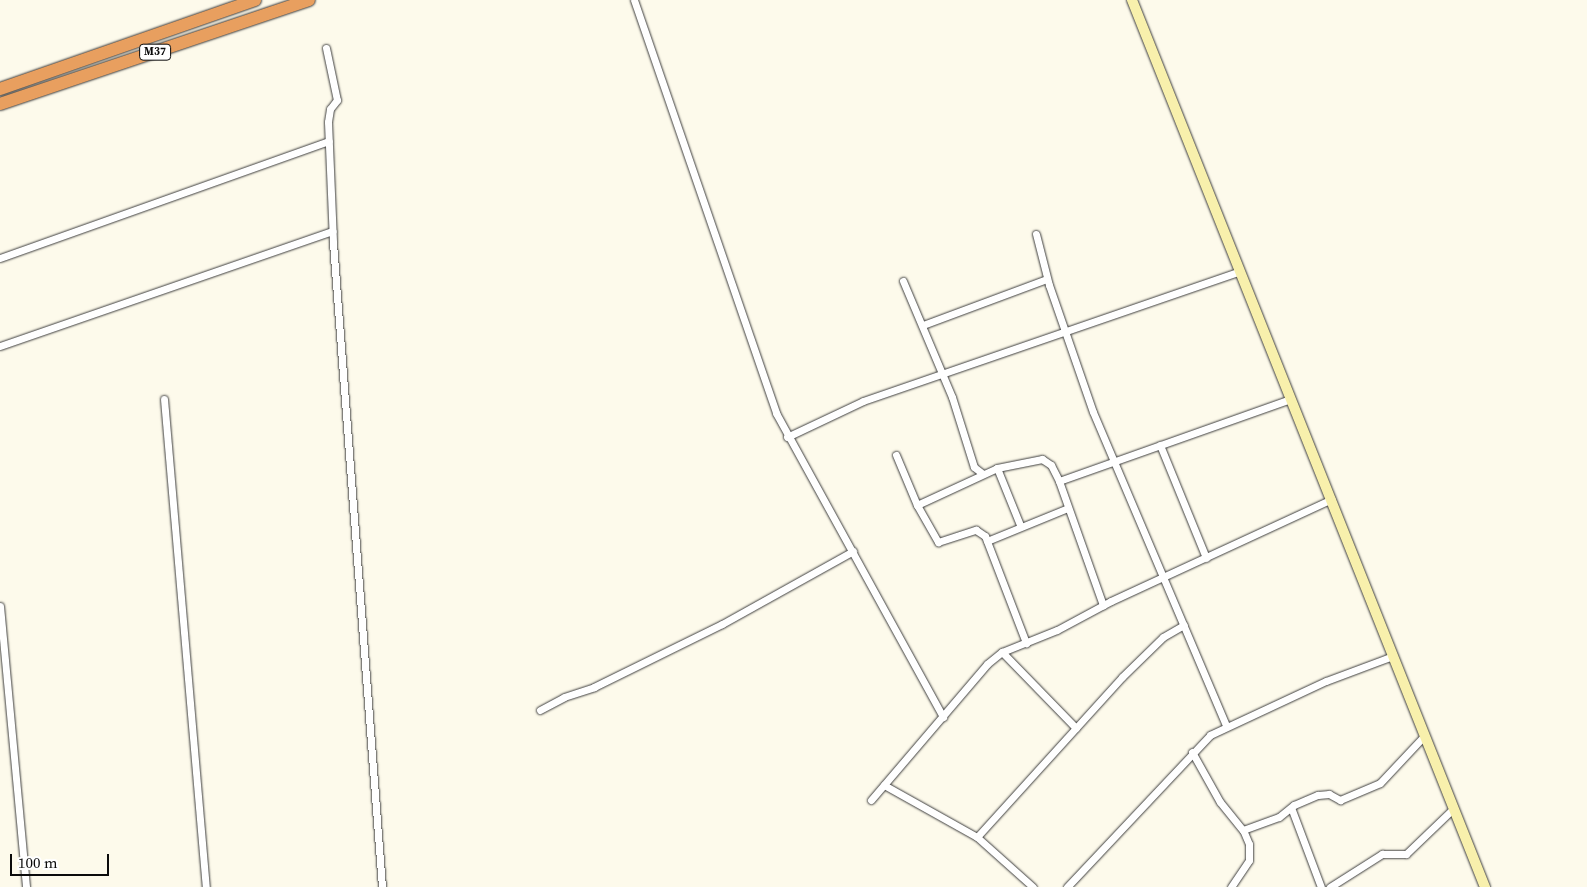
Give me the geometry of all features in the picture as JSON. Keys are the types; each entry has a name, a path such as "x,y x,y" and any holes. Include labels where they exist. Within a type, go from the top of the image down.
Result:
{"highway":[{"name":"M37","path":"0,89 255,0"},
{"name":"M37","path":"0,104 286,4 309,0"}],"main road":[{"path":"1132,0 1485,887"}],"street":[{"path":"634,0 776,413 788,438 943,717"},
{"path":"326,48 337,100 330,109 329,141 333,231 382,887"},
{"path":"0,258 329,141"},
{"path":"0,346 333,231"},
{"path":"1036,234 1047,279 1064,330 1114,462 1226,726"},
{"path":"788,438 863,401 943,375 1064,330 1240,271"},
{"path":"922,325 1047,279"},
{"path":"903,281 943,375 974,467 982,474"},
{"path":"164,399 206,887"},
{"path":"1059,481 1291,399"},
{"path":"1160,446 1206,558"},
{"path":"896,455 917,505 938,542 976,530 987,541 1026,643"},
{"path":"917,505 997,468 1042,459 1051,465 1059,481 1103,605"},
{"path":"997,468 1020,525"},
{"path":"871,800 987,664 1002,652 1026,643 1103,605 1332,499"},
{"path":"987,541 1020,525 1068,508"},
{"path":"540,710 564,697 594,688 722,624 853,552"},
{"path":"0,606 26,887"},
{"path":"977,837 1076,728 1157,643 1184,625"},
{"path":"1002,652 1076,728"},
{"path":"1067,887 1192,752 1226,726 1326,681 1392,656"},
{"path":"1242,830 1292,810 1294,805 1318,795 1329,794 1340,800 1380,783 1424,736"},
{"path":"1192,752 1220,802 1242,830 1249,844 1249,860 1231,887"},
{"path":"884,785 977,837 1033,887"},
{"path":"1330,887 1382,854 1406,854 1454,808"},
{"path":"1292,810 1321,887"}]}
